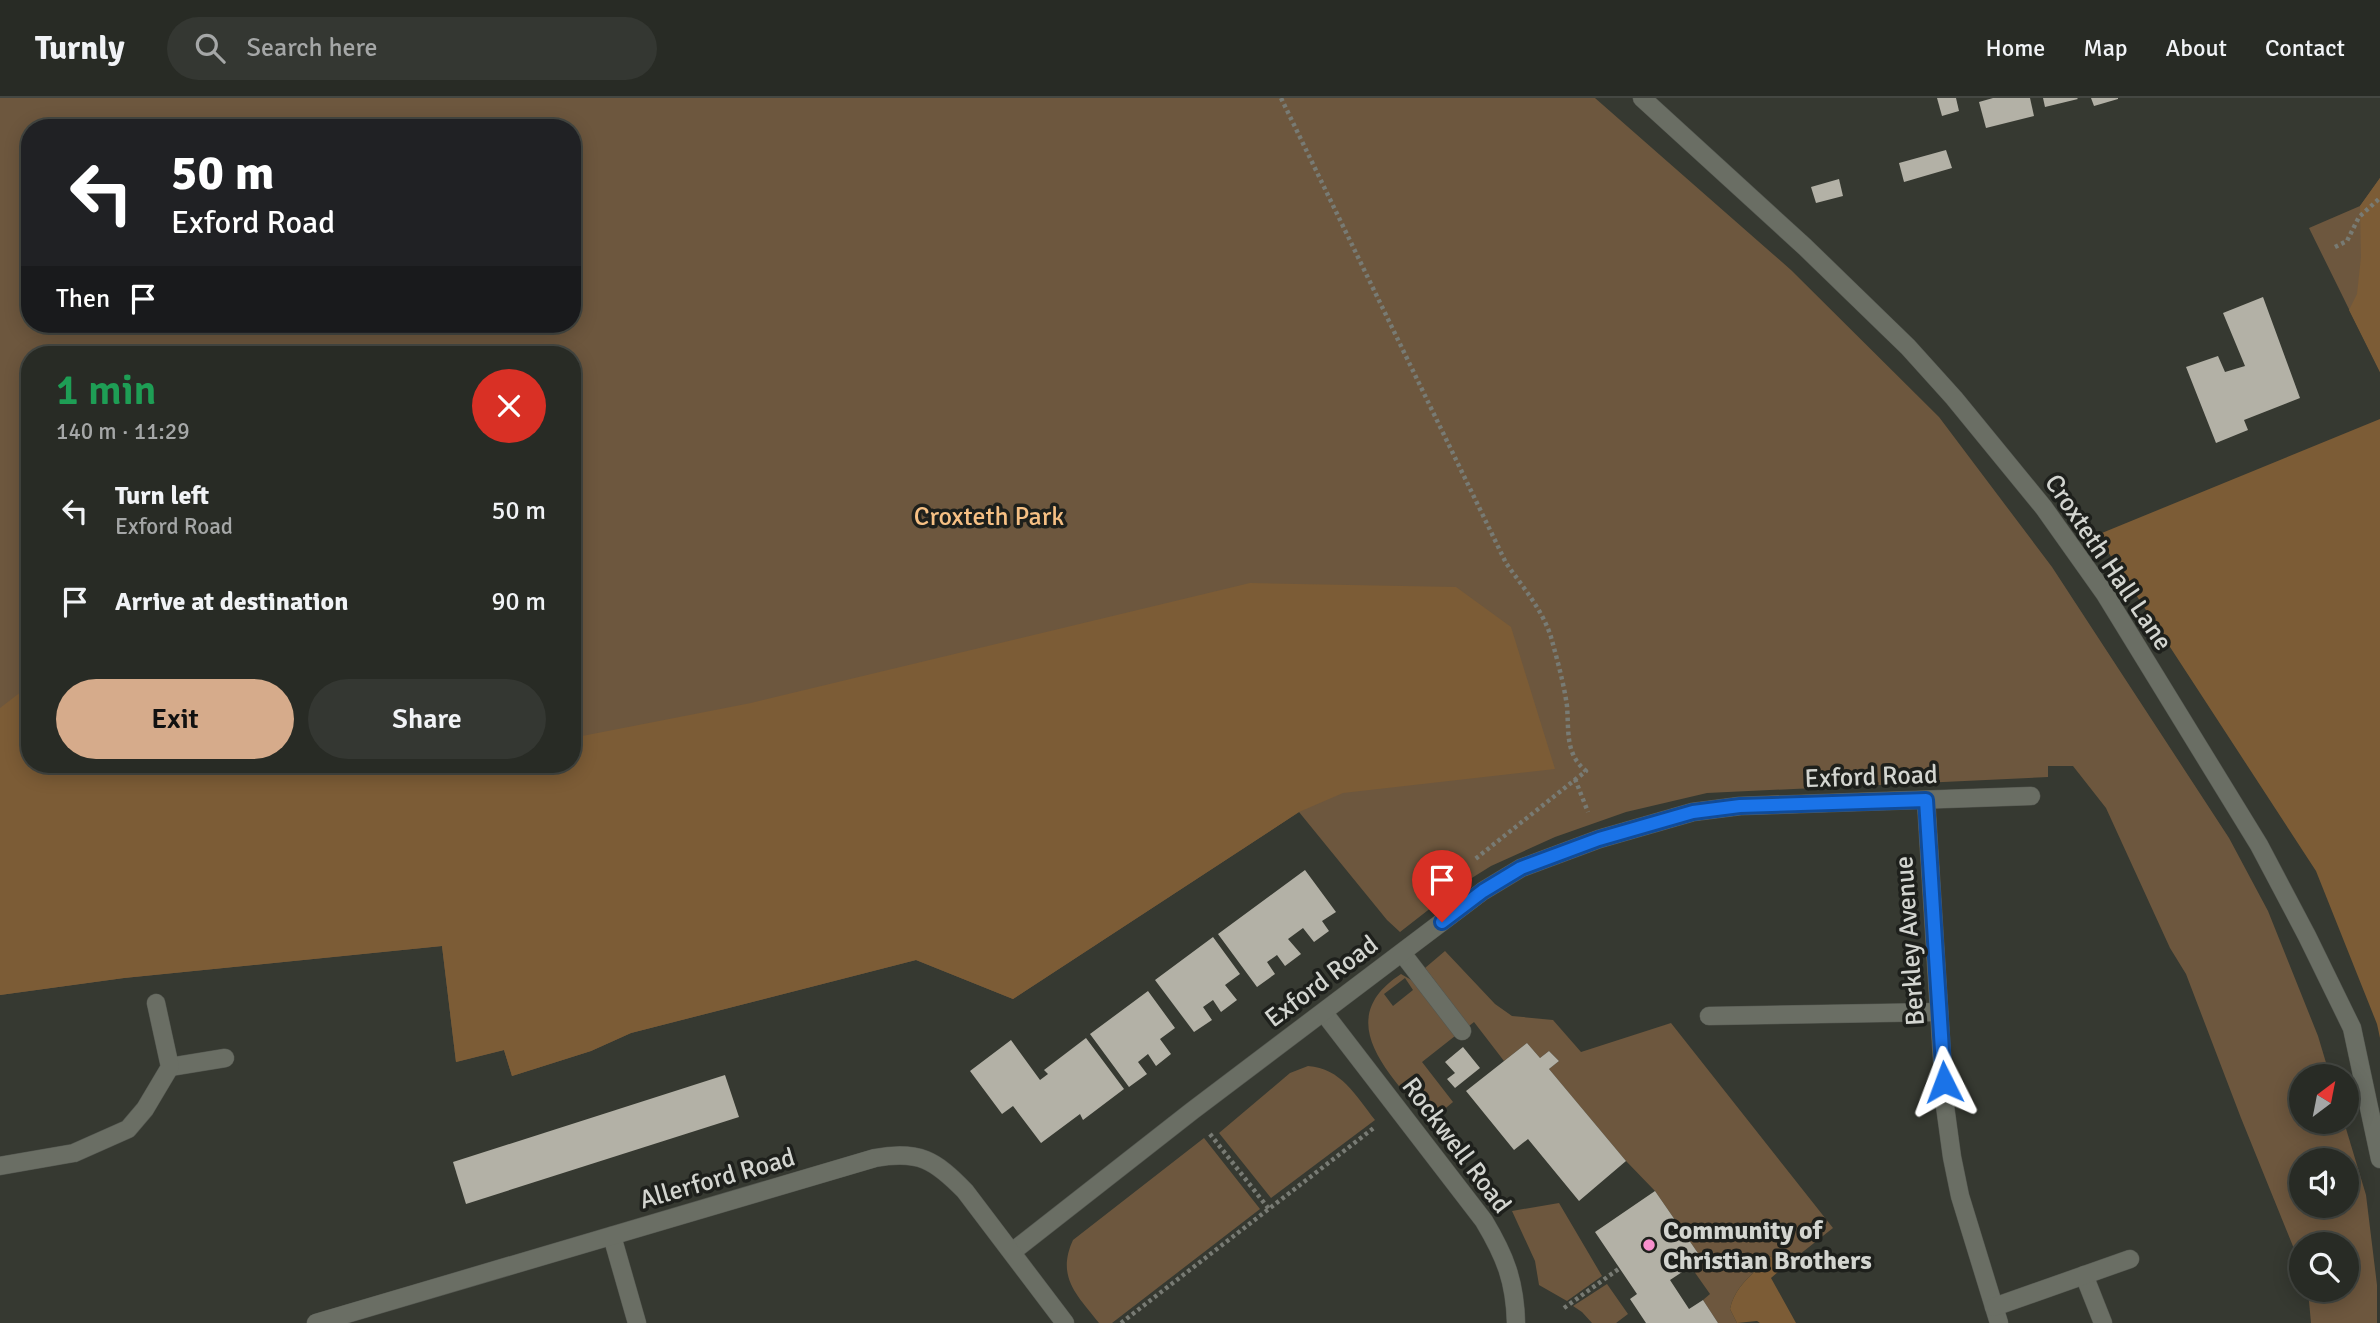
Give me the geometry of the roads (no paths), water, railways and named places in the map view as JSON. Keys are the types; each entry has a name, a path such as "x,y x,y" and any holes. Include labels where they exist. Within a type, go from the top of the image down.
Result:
{"street":[{"name":"Croxteth Hall Lane","path":"1642,98 1805,247 1908,347 1954,398 2044,508 2105,594 2259,845 2352,1028 2380,1159"},
{"name":"Exford Road","path":"1012,1252 1192,1111 1483,891 1521,868 1599,839 1693,812 1740,806 2031,796"},
{"name":"Berkley Avenue","path":"1926,800 1945,1106 1960,1196 1996,1315"},
{"path":"1402,953 1462,1031"},
{"path":"0,1166 74,1153 128,1129 145,1110 170,1067 156,1003"},
{"path":"1709,1016 1939,1012"},
{"name":"Rockwell Road","path":"1324,1013 1484,1221 1499,1246 1515,1296 1516,1323"},
{"path":"170,1067 225,1058"},
{"name":"Allerford Road","path":"316,1323 895,1154 927,1159 947,1173 965,1191 1065,1323"},
{"path":"612,1236 638,1323"},
{"path":"1996,1315 2084,1275 2130,1259"},
{"path":"2084,1275 2103,1323"}],"place":[{"name":"Community of Christian Brothers","path":"1649,1245"}],"park label":[{"name":"Croxteth Park","path":"989,516"}]}
